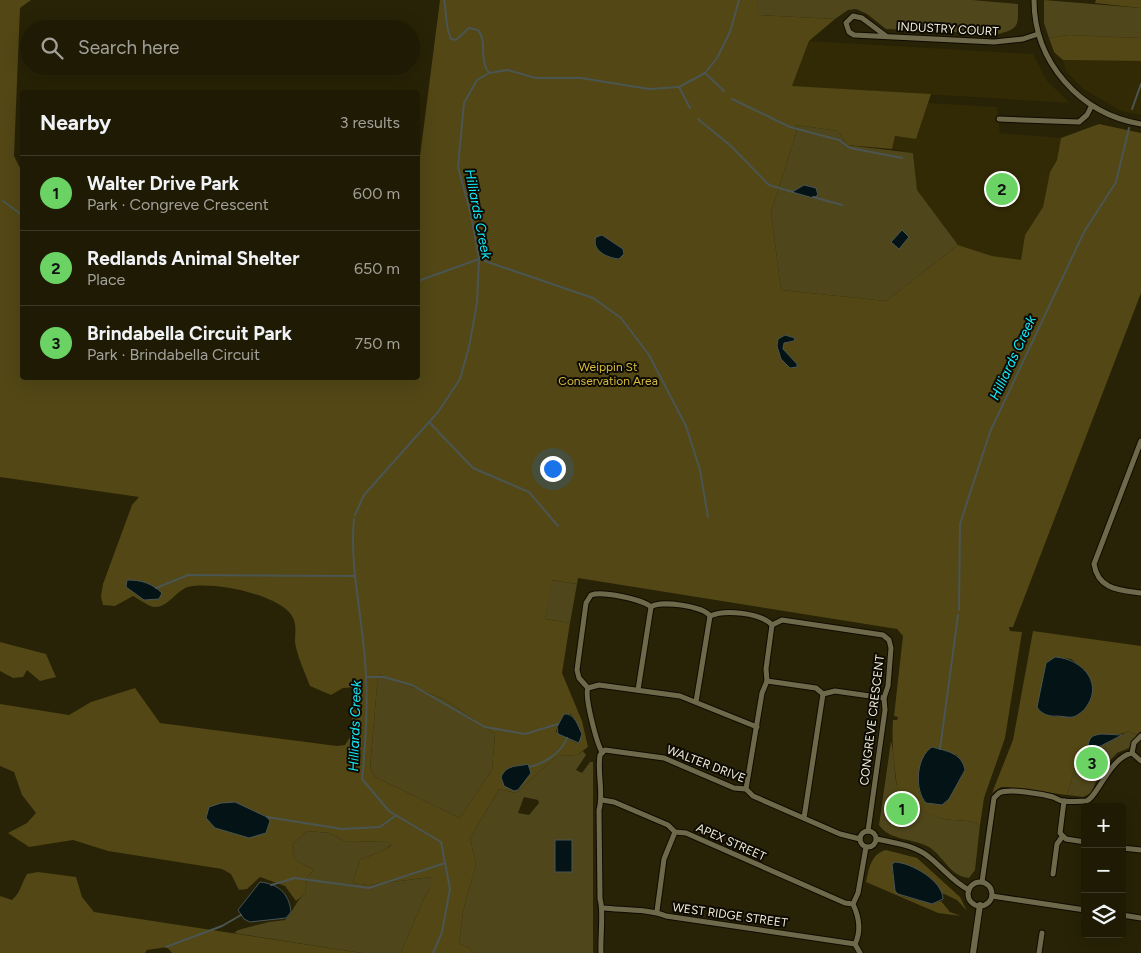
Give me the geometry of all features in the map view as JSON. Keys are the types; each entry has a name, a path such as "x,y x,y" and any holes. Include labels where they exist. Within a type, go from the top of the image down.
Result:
{"street":[{"path":"1034,0 1038,34 1044,51 1060,76 1091,106 1118,119 1141,124"},
{"name":"INDUSTRY COURT","path":"886,36 859,16 852,16 846,23 849,32 854,35 994,42 1023,39 1038,34"},
{"path":"999,119 1079,122 1087,115 1091,106"},
{"path":"1141,441 1094,564 1095,571 1103,584 1116,590 1141,593"},
{"name":"CONGREVE CRESCENT","path":"602,752 596,741 594,723 586,698 588,688 579,678 577,670 587,599 594,594 643,600 651,607 662,603 702,609 710,616 722,612 732,613 764,618 772,624 782,620 886,637 891,648 888,686 884,698 885,710 868,831"},
{"path":"638,690 651,607"},
{"path":"696,702 710,616"},
{"path":"746,789 762,693 767,681 766,669 772,624"},
{"path":"767,681 816,688 822,694"},
{"path":"588,688 599,685 680,696 757,727"},
{"path":"822,694 835,691 884,698"},
{"path":"804,818 822,694"},
{"path":"1132,753 1134,744 1141,736"},
{"name":"WALTER DRIVE","path":"602,752 610,750 664,758 734,788 746,789 753,796 840,834 860,839"},
{"path":"601,953 600,916 603,908 600,899 599,810 602,800 599,788 599,761 602,752"},
{"path":"1132,753 1141,761"},
{"path":"982,882 994,798 999,793 1012,791 1053,797 1064,801 1091,799 1104,777 1124,755 1132,753"},
{"name":"APEX STREET","path":"602,800 614,802 665,823 675,832 686,833 845,903 853,904"},
{"path":"1062,837 1059,830 1064,801"},
{"path":"868,831 874,833 877,839 873,846 866,847 861,844 860,839 862,834 868,831"},
{"path":"657,911 664,859 675,832"},
{"path":"1062,837 1081,841"},
{"path":"1053,874 1056,847 1062,837"},
{"path":"877,839 911,847 927,855 959,885 969,890"},
{"path":"860,953 855,944 859,933 853,904 858,893 866,847"},
{"path":"1126,848 1141,850"},
{"path":"982,882 989,886 992,896 989,902 980,906 970,900 969,890 974,884 982,882"},
{"path":"992,896 1081,909"},
{"path":"973,953 980,906"},
{"name":"WEST RIDGE STREET","path":"603,908 646,913 657,911 666,916 855,944"},
{"path":"1126,916 1141,918"},
{"path":"1039,953 1042,933"}],"shaded area":[{"path":"758,0 972,0 1018,4 1018,17 1014,28 998,34 886,29 867,14 856,9 848,10 835,19 756,15"},
{"path":"1044,0 1141,8 1141,38 1069,35 1049,38 1044,23"},
{"path":"809,41 1033,54 1047,81 1070,103 792,86"},
{"path":"1063,60 1141,61 1141,115 1121,111 1082,88 1066,71"},
{"path":"928,103 997,107 1000,133 1061,138 1057,160 1050,172 1043,207 1025,235 1021,260 992,256 958,245 917,190 913,153 892,149 894,136 916,139"},
{"path":"796,125 838,131 847,145 913,153 917,190 958,245 886,301 781,290 771,212 797,130"},
{"path":"804,185 816,188 818,195 813,198 792,192"},
{"path":"902,230 909,237 899,249 891,242"},
{"path":"602,235 623,249 624,254 619,259 610,257 598,250 595,242 596,237"},
{"path":"785,335 795,338 794,341 784,343 783,349 797,364 797,367 790,368 781,359 777,346 778,339"},
{"path":"127,580 146,583 162,593 159,599 144,600 126,587"},
{"path":"551,580 577,584 570,623 545,619"},
{"path":"1055,657 1065,659 1083,668 1092,683 1090,702 1083,711 1073,717 1048,715 1041,712 1037,707 1046,663"},
{"path":"378,674 444,699 495,734 492,770 460,818 375,777 370,768"},
{"path":"564,714 571,716 577,724 582,734 579,743 558,734 557,727"},
{"path":"1128,731 1137,735 1129,748 1117,753 1101,770 1091,793 1083,797 1067,795 1078,757 1084,750 1107,743"},
{"path":"1102,734 1122,735 1093,750 1088,745 1091,738"},
{"path":"891,741 896,781 900,796 904,802 914,804 936,816 980,825 975,870 969,878 957,874 929,847 895,837 879,825"},
{"path":"932,747 957,756 965,770 949,799 942,805 926,803 922,797 918,782 923,758"},
{"path":"583,751 586,755 576,770 582,773 590,762 593,762 593,953 473,953 470,948 459,944 463,911 476,864 470,838 499,789 516,793 557,756 577,755","holes":["524,797 538,800 539,803 529,815 518,813"]},
{"path":"528,764 531,773 518,790 514,791 504,786 501,777 506,770"},
{"path":"235,802 267,817 270,821 266,833 249,838 215,828 206,818 209,807 221,803"},
{"path":"307,831 330,833 346,842 386,841 391,844 387,849 360,860 353,883 368,885 431,877 431,887 425,896 401,953 362,953 234,933 238,930 269,922 285,920 305,894 307,877 314,870 295,860 292,845"},
{"path":"555,840 572,840 572,872 555,872"},
{"path":"895,862 918,869 925,874 938,886 942,892 943,899 932,904 898,894 895,891 892,864"},
{"path":"260,882 277,887 285,895 291,912 286,918 250,922 244,919 238,910"}],"green space":[{"name":"Weippin St Conservation Area","path":"0,0 31,0 20,8 14,156 20,168 20,380 420,380 420,156 440,0 758,0 757,15 835,19 809,41 792,86 931,94 916,139 895,136 892,149 847,145 838,131 796,125 797,130 771,212 781,290 886,301 958,245 992,256 1021,260 1025,235 1043,207 1050,172 1057,160 1061,138 1099,124 1141,133 1141,293 1013,627 1009,627 1010,631 1022,632 1005,738 984,798 980,825 935,816 909,802 899,799 894,760 893,720 897,720 898,717 894,716 903,636 897,629 578,578 577,584 552,580 545,619 570,623 562,673 582,721 588,747 577,755 557,756 516,793 499,789 470,838 476,864 463,911 459,944 470,948 473,953 401,953 425,896 431,887 431,877 368,885 353,883 360,860 387,849 391,845 386,841 346,842 330,833 307,831 292,845 295,860 314,870 307,877 305,894 296,901 285,886 260,877 247,889 239,890 231,874 222,869 108,851 73,840 29,847 8,833 27,823 36,813 22,795 14,772 0,766 0,704 69,715 91,702 135,688 160,723 337,746 345,745 350,737 355,691 359,687 343,688 331,695 310,686 296,647 294,619 285,608 274,601 244,591 199,586 188,587 165,604 156,607 148,605 133,596 115,606 103,605 101,597 103,584 132,505 139,497 0,477","holes":["378,674 444,699 495,734 492,770 460,818 375,777 370,768","564,714 571,714 582,734 577,743 556,732","932,747 957,755 965,770 949,799 942,805 926,803 919,789 918,782 921,767"]},
{"path":"1096,0 1141,0 1141,8 1095,3"},
{"path":"1069,35 1141,38 1141,61 1063,60 1054,52 1049,38"},
{"path":"1033,631 1141,646 1141,731 1137,735 1128,731 1094,736 1090,739 1088,745 1093,750 1084,750 1078,757 1067,795 1006,787 1001,787 992,793 1013,740","holes":["1055,657 1071,659 1084,669 1062,716 1052,717"]},
{"path":"0,642 46,654 56,677 40,681 27,670 23,677 13,678 0,671"},
{"path":"886,850 917,858 960,897 967,911 957,900 942,893 928,876 892,869 894,884 902,896 932,904 941,901 950,912 961,916 938,913 866,882 874,858"},
{"path":"38,872 76,877 82,897 94,912 362,953 172,953 167,947 147,950 145,953 0,953 0,896 12,900 19,891 27,874"}],"waterway":[{"path":"444,0 451,39 456,40 469,28 478,30 482,40 484,62 489,73"},
{"name":"Hilliards Creek","path":"355,515 364,495 438,412 460,379 469,347 477,303 479,259 471,215 458,167 464,103 477,80 489,73 507,70 536,78 581,78 649,89 679,87 705,73 717,58 730,32 739,0"},
{"path":"705,73 724,91"},
{"name":"Hilliards Creek","path":"1132,109 1141,84"},
{"path":"679,87 690,108"},
{"path":"732,99 790,127 839,140 850,148 902,158"},
{"path":"698,119 731,146 769,185 793,192"},
{"name":"Hilliards Creek","path":"959,610 960,524 990,432 1084,232 1116,182 1129,128"},
{"path":"813,197 842,205"},
{"path":"3,201 20,214"},
{"path":"420,280 479,259 593,298 621,318 649,355 686,426 700,470 708,517"},
{"path":"429,422 473,468 529,492 558,526"},
{"name":"Hilliards Creek","path":"354,519 354,565 365,658 367,693 362,779 389,811 441,842 450,889 442,932 433,953"},
{"path":"156,588 188,575 354,576"},
{"name":"Hilliards Creek","path":"940,749 958,615"},
{"path":"367,677 384,677 412,685 485,727 525,734 558,724"},
{"path":"530,767 552,757 567,738"},
{"path":"267,817 342,829 380,827 395,816"},
{"path":"271,885 295,878 369,888 445,863"},
{"path":"166,947 222,926 241,915"}],"place":[{"name":"Redlands Animal Shelter","path":"1002,189"},
{"name":"Brindabella Circuit Park","path":"1092,763"},
{"name":"Walter Drive Park","path":"902,809"}]}
